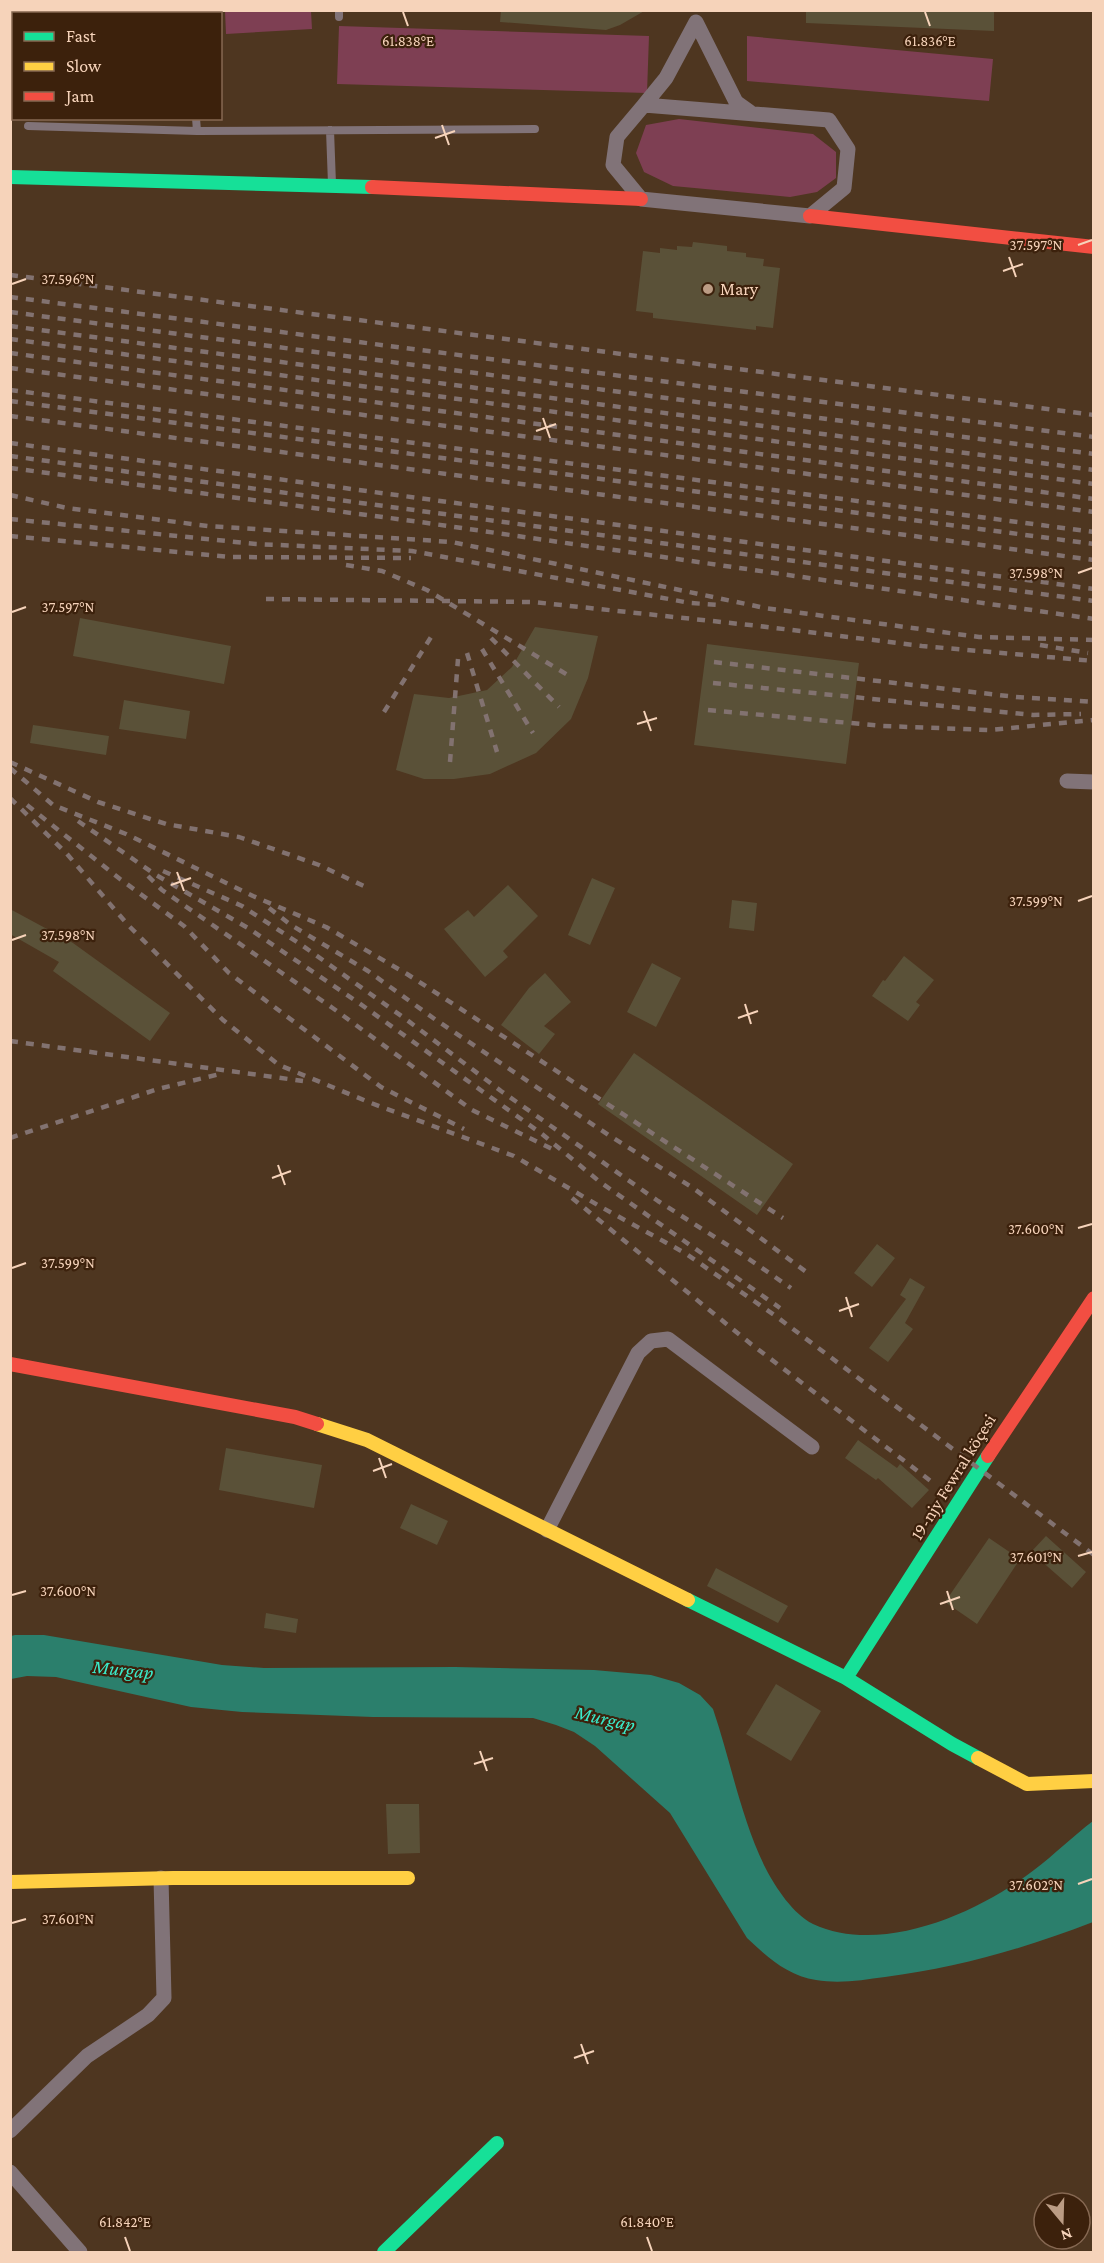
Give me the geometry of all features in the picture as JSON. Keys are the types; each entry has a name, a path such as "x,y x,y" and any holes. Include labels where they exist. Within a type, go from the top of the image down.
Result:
{"street":[{"path":"641,199 613,165 617,137 666,78 696,16"},
{"path":"696,16 736,102 750,112"},
{"path":"644,105 829,120 848,149 844,188 810,216"},
{"path":"10,177 332,186 641,199 1094,247"},
{"path":"1067,781 1094,782"},
{"name":"19-njy Fewral köçesi","path":"846,1678 1024,1400 1094,1298"},
{"path":"546,1530 638,1353 651,1341 668,1338 812,1447"},
{"path":"10,1364 295,1417 367,1440 846,1678 952,1744 1027,1784 1094,1781"},
{"path":"10,1882 161,1878 408,1878"},
{"path":"10,2131 87,2055 148,2015 164,1998 161,1878"},
{"path":"384,2253 497,2143"},
{"path":"10,2172 80,2253"}],"lane":[{"path":"196,120 197,131"},
{"path":"28,126 197,131 535,129"},
{"path":"330,130 332,186"}],"shaded area":[{"path":"225,11 311,11 312,29 226,34"},
{"path":"339,26 649,36 647,93 337,84"},
{"path":"747,36 993,59 989,101 747,81"},
{"path":"679,119 813,134 836,152 836,178 817,192 790,197 673,186 644,172 636,153 646,125"}],"water":[{"name":"Murgap","path":"44,1635 222,1665 264,1668 455,1667 594,1670 651,1675 679,1683 700,1695 713,1709 757,1850 780,1892 799,1914 813,1924 840,1933 869,1935 898,1932 928,1925 958,1914 1011,1886 1093,1821 1093,1922 1017,1948 938,1968 851,1981 834,1982 806,1978 778,1965 747,1938 670,1813 595,1746 574,1732 533,1718 373,1717 242,1712 191,1707 56,1677 27,1676 11,1679 11,1636"}],"building":[{"path":"501,10 646,10 606,30 500,22"},
{"path":"806,10 994,10 994,31 806,23"},
{"name":"Mary","path":"693,242 727,246 727,251 746,253 746,257 764,259 763,266 780,268 773,328 756,326 756,330 653,318 653,313 636,311 643,251 660,253 660,248 677,250 677,246 692,247"},
{"path":"80,618 231,646 224,684 73,656"},
{"path":"535,627 598,636 588,678 571,719 536,753 490,774 454,779 424,779 396,770 414,694 449,698 487,690 512,667"},
{"path":"707,644 859,663 846,764 694,745"},
{"path":"124,700 190,711 186,739 119,729"},
{"path":"33,725 109,736 106,755 30,743"},
{"path":"592,878 615,888 590,945 568,935"},
{"path":"508,885 538,916 503,951 508,957 485,977 444,929 468,910 474,917"},
{"path":"732,900 757,903 754,931 729,928"},
{"path":"10,909 73,943 170,1013 150,1041 53,971 59,962 10,934"},
{"path":"904,956 934,980 916,1002 920,1005 908,1021 872,996"},
{"path":"652,963 681,978 656,1027 627,1012"},
{"path":"545,973 571,1002 544,1026 555,1034 539,1054 501,1025 529,988"},
{"path":"634,1053 793,1164 757,1215 598,1104"},
{"path":"877,1244 895,1258 872,1287 854,1273"},
{"path":"910,1278 925,1287 905,1323 913,1329 888,1362 869,1348 906,1299 900,1295"},
{"path":"858,1440 897,1468 900,1464 929,1490 912,1508 878,1478 876,1480 845,1458"},
{"path":"226,1448 322,1465 314,1508 219,1490"},
{"path":"411,1504 448,1521 437,1545 400,1528"},
{"path":"1046,1536 1086,1572 1072,1588 1031,1552"},
{"path":"989,1538 1020,1559 977,1624 945,1602"},
{"path":"716,1568 788,1606 778,1623 707,1586"},
{"path":"266,1613 298,1619 296,1633 264,1628"},
{"path":"776,1684 821,1711 791,1761 746,1734"},
{"path":"386,1804 419,1804 420,1853 388,1854"}],"railway":[{"path":"10,275 1094,415"},
{"path":"10,297 1094,437"},
{"path":"10,312 1094,454"},
{"path":"10,326 1094,470"},
{"path":"10,339 1094,484"},
{"path":"10,353 1094,499"},
{"path":"10,368 1094,512"},
{"path":"10,390 1094,532"},
{"path":"10,401 1094,544"},
{"path":"10,416 1094,560"},
{"path":"10,443 1094,589"},
{"path":"10,456 1094,601"},
{"path":"10,468 420,522 1094,619"},
{"path":"10,495 67,508 208,526 452,542 765,608 979,637 1094,640"},
{"path":"10,519 256,544 412,551 690,603 721,605"},
{"path":"10,536 231,557 411,558"},
{"path":"346,565 382,571 427,590 571,677"},
{"path":"266,599 533,602 922,646 1094,661"},
{"path":"384,712 431,637"},
{"path":"491,638 559,707"},
{"path":"1040,645 1088,653"},
{"path":"482,649 533,733"},
{"path":"467,653 497,752"},
{"path":"450,762 458,659"},
{"path":"714,662 1016,697 1094,702"},
{"path":"713,683 1033,715 1081,714"},
{"path":"708,710 883,726 989,730 1094,720"},
{"path":"10,762 98,802 166,824 239,837 319,865 366,887"},
{"path":"10,768 53,805 126,834 253,896 326,927 407,974 783,1218"},
{"path":"10,798 67,854 128,925 223,1020 279,1065 371,1103 514,1156 685,1253 777,1317 1094,1555"},
{"path":"27,805 120,879 184,926 229,973 381,1087 464,1129"},
{"path":"78,821 156,875 248,928 359,1003 542,1134 600,1182 780,1308"},
{"path":"163,871 242,906 303,946 501,1091 658,1201 791,1288"},
{"path":"148,876 162,890 334,1009 472,1110 552,1149"},
{"path":"269,908 291,925 368,971 436,1020 610,1136 693,1188 809,1274"},
{"path":"10,1041 303,1081"},
{"path":"10,1138 158,1089 224,1073"},
{"path":"572,1198 751,1344 932,1482"}],"traffic: fast":[{"path":"10,177 372,187"},
{"path":"846,1678 988,1456"},
{"path":"688,1600 846,1678 978,1758"},
{"path":"384,2252 497,2143"}],"traffic: slow":[{"path":"317,1424 367,1440 688,1600"},
{"path":"978,1758 1027,1784 1094,1781"},
{"path":"10,1882 173,1878 408,1878"}],"traffic: jam":[{"path":"372,187 641,199"},
{"path":"810,216 1094,247"},
{"path":"988,1456 1094,1298"},
{"path":"10,1364 295,1417 317,1424"}],"place":[{"name":"Mary","path":"708,289"}]}
